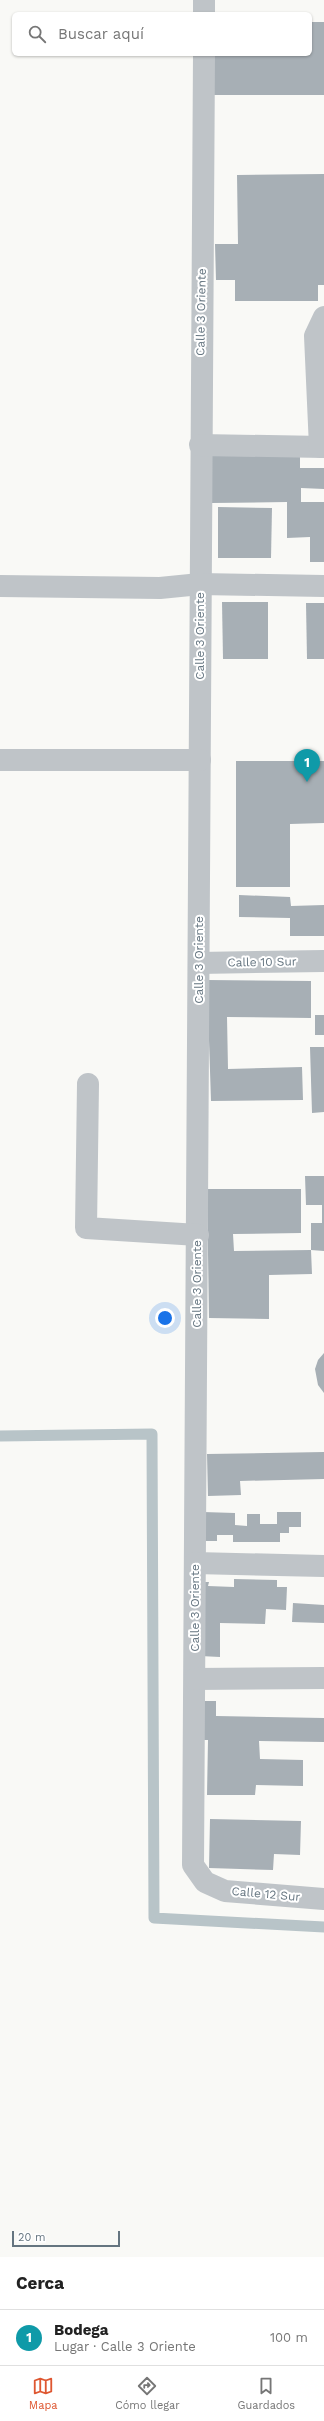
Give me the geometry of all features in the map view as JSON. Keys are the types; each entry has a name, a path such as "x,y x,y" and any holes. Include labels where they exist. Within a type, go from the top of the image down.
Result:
{"street":[{"path":"204,0 204,12"},
{"name":"Calle 3 Oriente","path":"193,1865 200,963 200,445 204,56"},
{"path":"200,445 322,447 315,336 324,317"},
{"path":"0,586 160,588 200,584 324,586"},
{"path":"0,760 200,760"},
{"name":"Calle 10 Sur","path":"200,963 324,961"},
{"path":"88,1084 86,1228 198,1235"},
{"path":"195,1563 324,1566"},
{"path":"195,1679 324,1678"},
{"name":"Calle 12 Sur","path":"193,1865 206,1882 225,1890 324,1899"}],"building":[{"path":"312,22 324,22 324,95 214,95 214,56 312,56"},
{"path":"324,174 324,285 318,285 318,301 235,301 235,280 216,280 215,244 238,244 237,175"},
{"path":"211,451 300,453 300,468 324,468 324,489 301,488 301,502 324,502 324,562 310,562 310,537 287,538 287,502 211,503"},
{"path":"218,507 272,508 271,558 218,558"},
{"path":"222,602 268,602 268,659 223,659"},
{"path":"306,603 324,603 324,659 307,659"},
{"path":"236,761 324,761 324,823 290,824 290,887 236,887"},
{"path":"239,895 290,897 291,906 324,905 324,936 290,936 290,918 239,917"},
{"path":"207,980 311,981 311,1018 227,1017 228,1069 302,1067 303,1100 211,1101"},
{"path":"315,1015 324,1015 324,1035 315,1035"},
{"path":"310,1047 324,1047 324,1112 312,1113"},
{"path":"305,1176 324,1176 324,1251 311,1250 311,1223 322,1223 322,1205 306,1205"},
{"path":"207,1189 301,1189 301,1233 233,1234 234,1251 311,1250 312,1274 269,1275 269,1319 209,1318"},
{"path":"324,1353 324,1393 318,1385 315,1369 318,1360"},
{"path":"324,1452 324,1479 240,1481 241,1495 208,1496 207,1454"},
{"path":"203,1512 235,1513 235,1525 247,1526 247,1514 260,1514 260,1524 277,1524 277,1512 301,1512 301,1527 289,1527 289,1533 280,1533 280,1542 233,1542 233,1535 217,1535 217,1541 203,1541"},
{"path":"234,1579 277,1580 277,1587 287,1587 286,1610 266,1609 265,1624 220,1623 220,1657 200,1656 202,1582 209,1582 208,1586 234,1587"},
{"path":"293,1603 324,1605 324,1623 292,1622"},
{"path":"202,1701 216,1701 216,1716 324,1718 324,1742 259,1741 260,1759 303,1760 303,1786 256,1785 255,1795 207,1795 208,1740 202,1740"},
{"path":"210,1819 301,1821 300,1855 274,1854 273,1870 209,1868"}],"waterway":[{"path":"0,1436 152,1434 154,1918 324,1927"}],"place":[{"name":"Bodega","path":"307,782"}]}
